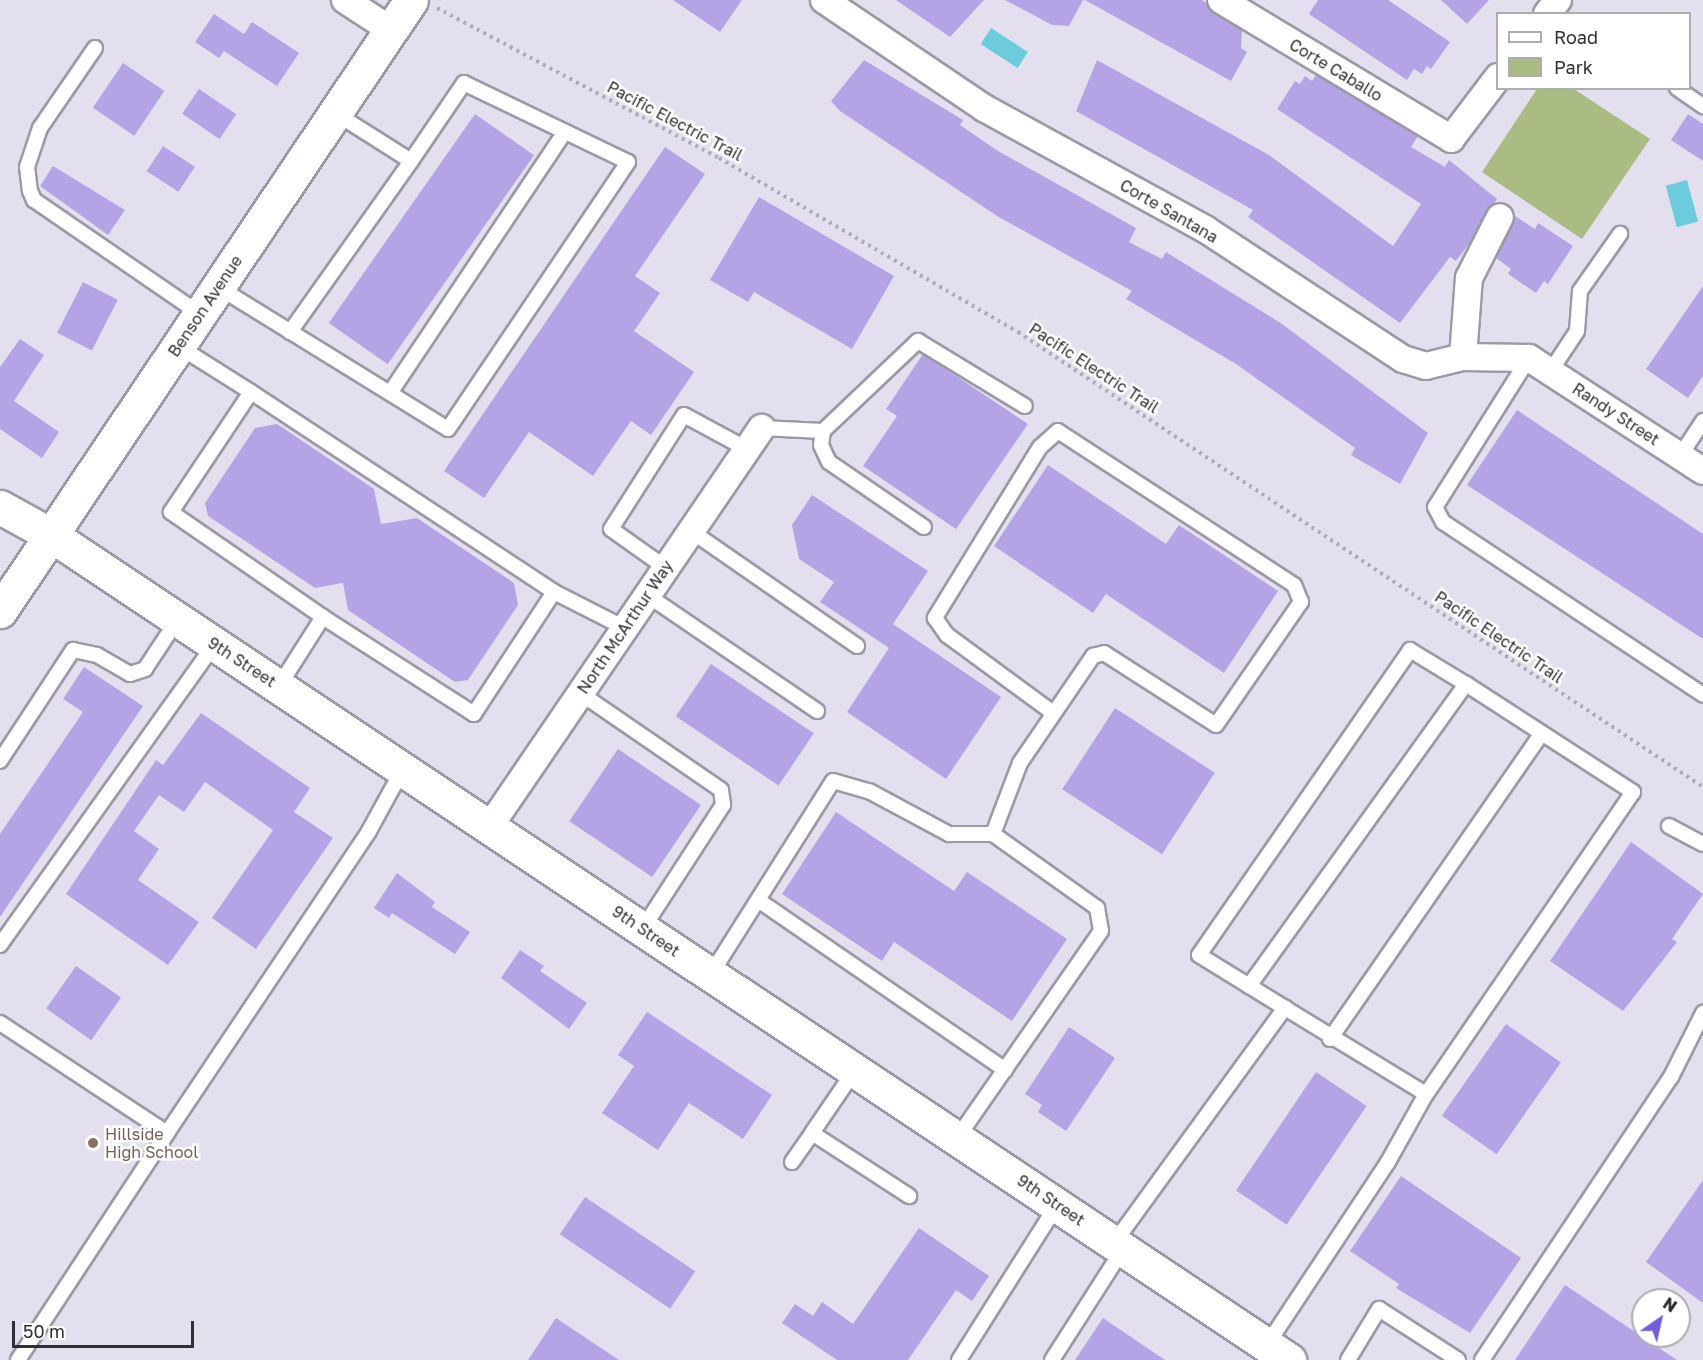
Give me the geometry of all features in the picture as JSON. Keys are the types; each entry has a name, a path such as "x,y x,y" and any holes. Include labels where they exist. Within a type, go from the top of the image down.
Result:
{"street":[{"path":"345,0 391,30"},
{"name":"Benson Avenue","path":"0,611 411,0"},
{"name":"Corte Santana","path":"824,0 984,108 1205,229 1389,351 1426,366 1463,357 1516,356"},
{"name":"Corte Caballo","path":"1221,0 1451,139 1496,78"},
{"path":"1463,357 1468,278 1500,218"},
{"name":"Randy Street","path":"1516,356 1550,372 1703,471"},
{"name":"North McArthur Way","path":"489,826 761,428"},
{"name":"9th Street","path":"0,507 51,535 178,619 1278,1353"}],"lane":[{"path":"95,48 35,137 27,167 30,191 34,200 200,314"},
{"path":"218,287 290,332 448,429 628,162 464,83 290,332"},
{"path":"1680,90 1703,106"},
{"path":"335,113 411,161"},
{"path":"390,393 565,132"},
{"path":"1550,372 1577,331 1580,291 1620,234"},
{"path":"924,527 829,462 821,445 823,431 918,341 1025,406"},
{"path":"178,346 554,592 625,628"},
{"path":"1516,356 1435,507 1439,514 1703,695"},
{"path":"251,392 171,512 323,617 474,714 554,592"},
{"path":"666,568 612,529 684,415 747,449"},
{"path":"1680,456 1703,421"},
{"path":"761,428 823,431"},
{"path":"993,834 1005,791 1053,713 1093,656 1104,653 1216,725 1301,602 1294,585 1058,431 1040,447 936,618 947,635 1053,713"},
{"path":"691,531 857,646"},
{"path":"647,595 817,711"},
{"path":"279,686 323,617"},
{"path":"0,761 73,650 97,655 130,674 145,669 178,619"},
{"path":"0,945 215,644"},
{"path":"1278,1353 1426,1094 1633,792 1410,650 1199,956 1285,1008 1330,1039 1426,1094"},
{"path":"1249,986 1466,684"},
{"path":"580,693 721,790 723,805 643,928"},
{"path":"1330,1039 1542,734"},
{"path":"18,1360 166,1133 369,831 404,769"},
{"path":"711,974 833,781 862,788 949,834 993,834 1097,908 1102,917 1101,930 957,1138"},
{"path":"1669,826 1703,844"},
{"path":"758,900 1005,1070"},
{"path":"1052,1360 1118,1246 1181,1146 1285,1008"},
{"path":"1482,1360 1671,1077 1703,1013"},
{"path":"0,1023 166,1133"},
{"path":"792,1162 855,1070"},
{"path":"812,1133 909,1196"},
{"path":"959,1360 1057,1205"},
{"path":"1348,1360 1379,1309 1458,1360"}],"path":[{"name":"Pacific Electric Trail","path":"446,13 719,158 1018,332 1703,787"}],"green space":[{"path":"1536,90 1576,90 1650,139 1582,239 1482,172"}],"water":[{"path":"991,28 1028,52 1018,68 981,44"},
{"path":"1687,180 1698,222 1677,227 1666,186"}],"building":[{"path":"673,0 742,0 720,32"},
{"path":"896,0 984,0 950,37"},
{"path":"1005,0 1083,0 1069,26 1052,25"},
{"path":"1085,0 1202,0 1242,30 1241,48 1247,52 1231,81"},
{"path":"1318,0 1388,0 1450,42 1431,69 1427,66 1422,74 1414,69 1407,80 1309,14"},
{"path":"1441,0 1489,0 1467,24"},
{"path":"214,14 244,34 252,22 299,53 277,86 224,51 219,58 195,42"},
{"path":"864,60 963,120 960,125 998,151 1136,228 1129,242 1162,259 1166,252 1282,324 1428,433 1400,484 1351,455 1355,448 1236,364 1126,299 1132,291 997,216 840,111 831,101"},
{"path":"1097,60 1269,155 1393,246 1421,204 1277,109 1295,81 1300,84 1305,76 1312,81 1316,75 1418,136 1411,147 1445,167 1449,160 1497,199 1456,261 1450,257 1400,323 1248,217 1253,210 1076,111"},
{"path":"123,63 164,91 134,136 93,108"},
{"path":"199,89 236,114 220,139 182,114"},
{"path":"475,114 534,155 388,364 329,323"},
{"path":"1688,114 1703,124 1703,161 1671,140"},
{"path":"163,146 195,167 179,192 147,171"},
{"path":"665,147 705,174 635,276 660,293 634,331 694,372 651,435 631,421 593,476 529,432 484,498 444,471"},
{"path":"53,166 125,210 108,235 40,186"},
{"path":"759,197 894,276 852,349 754,292 748,302 710,280"},
{"path":"1515,216 1535,229 1538,223 1573,246 1548,284 1544,281 1536,293 1508,274 1511,269 1496,258"},
{"path":"83,282 118,300 92,350 57,333"},
{"path":"1703,286 1703,376 1688,398 1646,369"},
{"path":"20,339 44,355 14,401 59,432 42,458 0,429 0,367"},
{"path":"923,354 1028,424 956,529 863,466 897,416 886,409"},
{"path":"1517,410 1703,534 1703,639 1467,485"},
{"path":"277,424 374,489 381,524 417,518 514,583 518,605 468,680 455,682 348,610 343,583 315,588 208,516 205,503 255,428"},
{"path":"1048,465 1166,544 1179,525 1278,591 1224,673 1106,594 1093,613 994,546"},
{"path":"812,495 928,571 893,624 1001,697 946,779 847,712 889,648 820,602 834,582 799,559 792,525"},
{"path":"711,664 814,733 779,786 676,716"},
{"path":"84,667 143,706 0,917 0,834 83,712 63,699"},
{"path":"1115,708 1215,773 1162,854 1062,789"},
{"path":"201,713 310,788 294,812 333,838 256,949 212,918 273,830 205,782 184,812 159,795 134,831 159,849 138,880 199,922 168,965 66,894 156,760 163,765"},
{"path":"618,749 701,805 652,877 569,821"},
{"path":"836,812 954,891 967,872 1067,939 1012,1021 894,942 882,961 782,894"},
{"path":"1631,842 1703,894 1672,939 1677,942 1623,1011 1550,961"},
{"path":"397,873 435,902 432,907 470,932 455,954 392,913 389,918 374,908"},
{"path":"520,950 544,966 540,971 587,1003 569,1029 501,978"},
{"path":"76,966 121,998 91,1040 46,1009"},
{"path":"647,1012 772,1095 743,1139 689,1103 658,1150 602,1113 634,1066 618,1055"},
{"path":"1506,1024 1561,1062 1497,1154 1442,1116"},
{"path":"1069,1027 1115,1058 1066,1131 1038,1112 1042,1105 1025,1094"},
{"path":"1316,1072 1367,1106 1287,1225 1236,1191"},
{"path":"1401,1176 1521,1258 1470,1333 1396,1288 1399,1284 1350,1251"},
{"path":"1703,1180 1703,1303 1691,1294 1691,1288 1682,1288 1646,1262"},
{"path":"585,1197 695,1271 670,1309 560,1234"},
{"path":"919,1228 989,1276 972,1301 956,1290 908,1360 837,1360 782,1323 795,1304 813,1316 822,1302 853,1324"},
{"path":"1565,1285 1631,1329 1631,1348 1659,1348 1677,1360 1515,1360"},
{"path":"556,1318 619,1360 528,1360"},
{"path":"1103,1318 1165,1360 1075,1360"}],"place":[{"name":"Hillside High School","path":"93,1143"}]}
